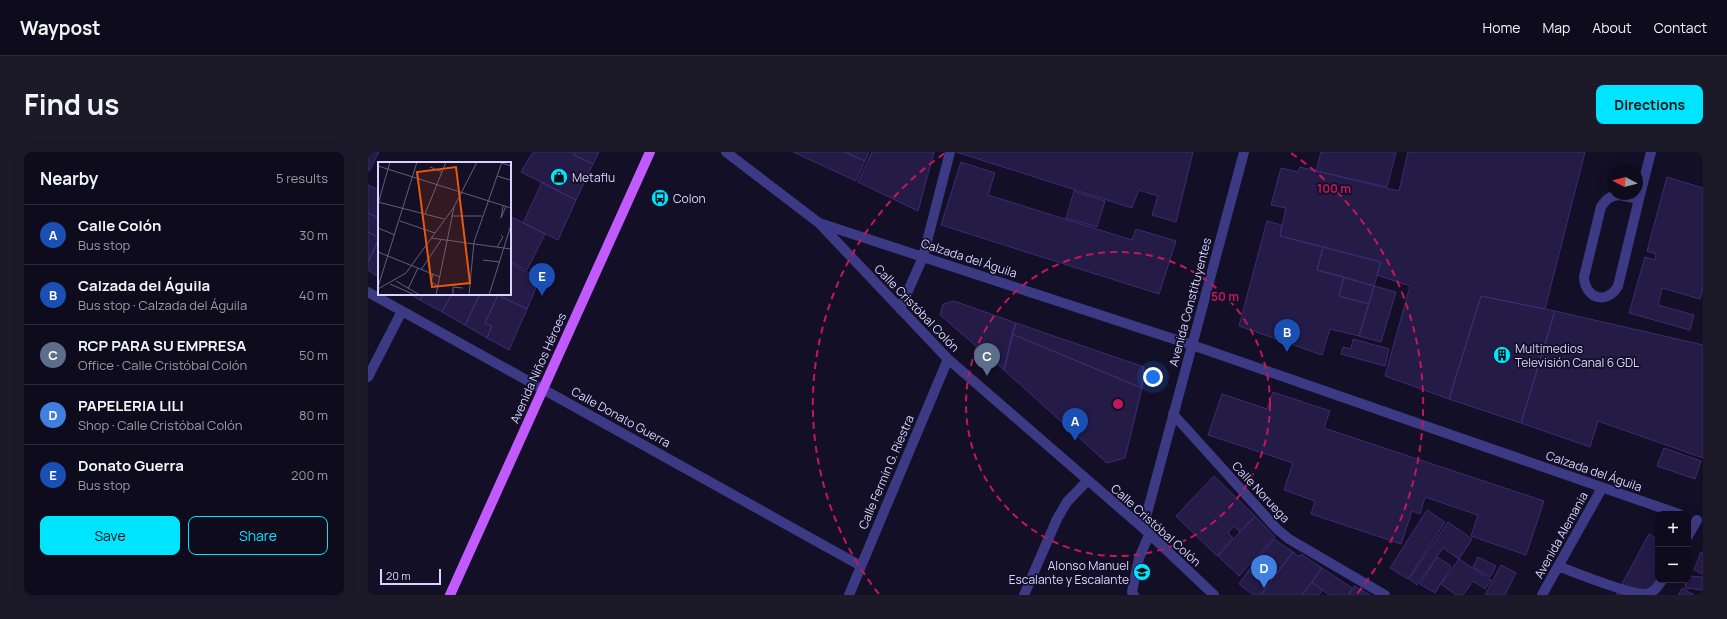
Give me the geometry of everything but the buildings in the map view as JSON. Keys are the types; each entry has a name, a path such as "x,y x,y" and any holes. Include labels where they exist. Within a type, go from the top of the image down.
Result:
{"main road":[{"name":"Avenida Niños Héroes","path":"450,595 650,152"}],"street":[{"name":"Calle Cristóbal Colón","path":"726,152 819,223 948,360 1146,531 1214,595"},
{"path":"900,309 923,257 950,152"},
{"name":"Avenida Constituyentes","path":"1134,595 1132,592 1139,558 1173,414 1244,152"},
{"path":"1643,183 1651,152"},
{"path":"1612,196 1639,199 1618,286 1614,292 1608,296 1600,297 1588,293 1584,286 1584,277 1601,206 1605,200 1612,196"},
{"name":"Calzada del Águila","path":"819,223 1192,345 1670,511"},
{"name":"Calle Donato Guerra","path":"368,292 860,566"},
{"path":"368,377 402,311"},
{"name":"Calle Fermín G. Riestra","path":"849,595 948,360"},
{"name":"Calle Noruega","path":"1173,414 1277,529 1289,539 1385,595"},
{"path":"1024,595 1057,519 1067,502 1087,480"},
{"name":"Avenida Alemania","path":"1542,595 1602,488"},
{"path":"1691,530 1696,520"},
{"path":"1558,566 1618,588 1646,594 1653,592 1660,583"}],"place":[{"name":"Metaflu","path":"559,177"},
{"name":"Colon","path":"660,198"},
{"name":"Donato Guerra","path":"542,296"},
{"name":"Calzada del Águila","path":"1287,352"},
{"name":"Multimedios Televisión Canal 6 GDL","path":"1502,355"},
{"name":"RCP PARA SU EMPRESA","path":"987,376"},
{"name":"Calle Colón","path":"1075,441"},
{"name":"Alonso Manuel Escalante y Escalante","path":"1142,572"},
{"name":"PAPELERIA LILI","path":"1264,588"}]}
